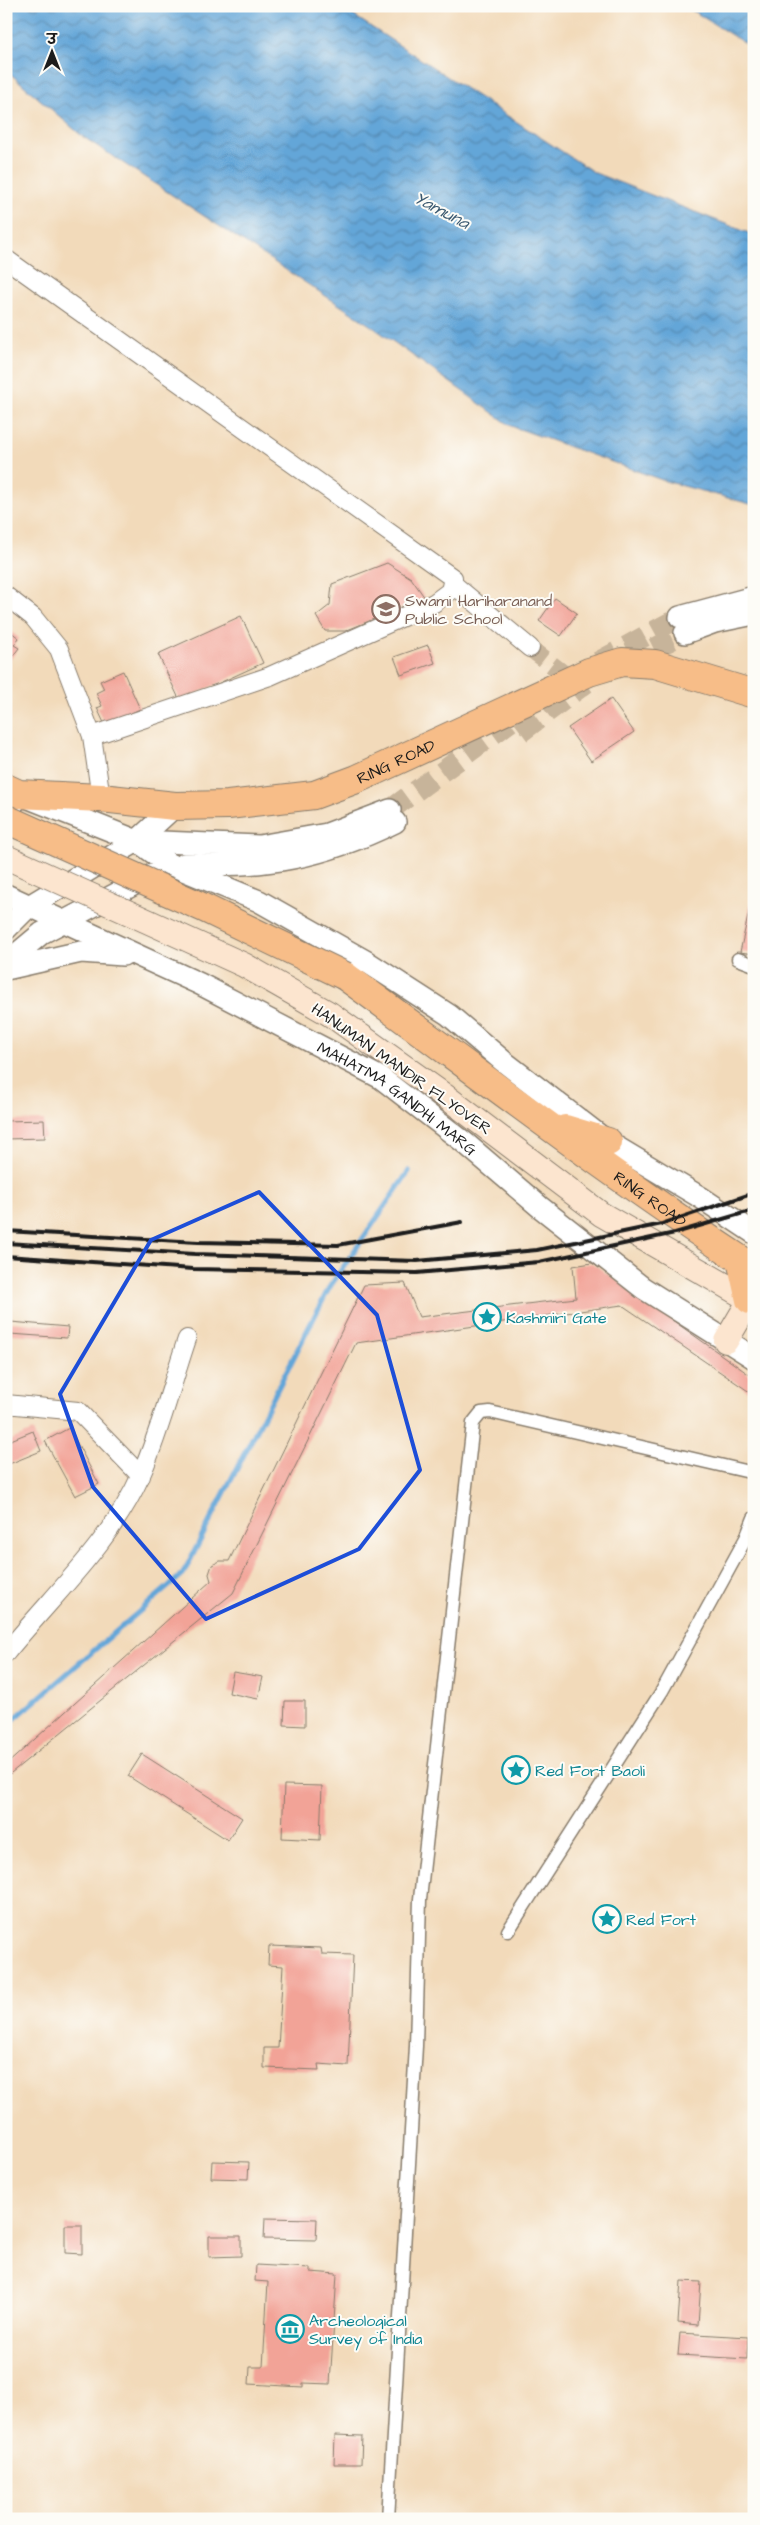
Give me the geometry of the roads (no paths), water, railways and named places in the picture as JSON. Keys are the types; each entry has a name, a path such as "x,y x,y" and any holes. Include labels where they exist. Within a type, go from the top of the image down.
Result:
{"highway":[{"name":"RING ROAD","path":"9,804 101,798 175,806 228,805 314,795 357,779 589,672 622,662 655,664 754,694"},
{"path":"9,804 202,907 345,976 551,1126 608,1142"},
{"name":"RING ROAD","path":"551,1126 648,1199 748,1262"},
{"path":"748,1262 752,1301"}],"main road":[{"name":"HANUMAN MANDIR FLYOVER","path":"6,857 244,965 330,1014 445,1096 601,1214 752,1301"},
{"path":"726,1341 752,1301"}],"street":[{"path":"6,258 453,578 450,592 434,603 270,676 92,736"},
{"path":"453,584 530,648"},
{"path":"6,596 33,617 59,649 92,736 101,798"},
{"path":"754,596 682,625 715,622 754,614"},
{"path":"6,963 42,933 133,886 169,864 231,867 312,855 357,840 392,816 327,834 259,846 136,841 9,804"},
{"path":"6,929 29,906 136,841 175,806"},
{"path":"136,841 169,864 259,901 367,962 448,1015 503,1061 608,1142 700,1196 754,1233"},
{"name":"MAHATMA GANDHI MARG","path":"6,895 133,955 200,984 381,1078 465,1143 540,1207 643,1288 754,1358"},
{"path":"6,970 81,952 133,955"},
{"path":"738,960 754,965"},
{"path":"6,1652 56,1598 106,1535 140,1476 188,1339"},
{"path":"6,1404 78,1411 140,1476"},
{"path":"388,2519 416,2046 420,1899 473,1423 481,1413 490,1412 754,1474"},
{"path":"508,1931 662,1691 746,1538 754,1518"}],"water":[{"name":"Yamuna","path":"6,6 339,6 595,173 754,235 754,505 665,481 511,426 370,325 82,136 6,70"},
{"path":"685,6 754,6 754,49"}],"waterway":[{"path":"6,1726 183,1574 329,1288 409,1171"}],"tunnel":[{"path":"598,662 680,617"},
{"path":"625,663 685,633"},
{"path":"530,648 569,678"},
{"path":"521,732 586,683"},
{"path":"390,810 529,708"}],"railway":[{"path":"6,1243 195,1254 417,1261 537,1250 662,1224 754,1193"},
{"path":"6,1256 193,1269 417,1273 539,1262 675,1233 754,1210"},
{"path":"6,1231 198,1242 338,1245 462,1222"}],"place":[{"name":"Swami Hariharanand Public School","path":"386,609"},
{"name":"Kashmiri Gate","path":"487,1317"},
{"name":"Red Fort Baoli","path":"516,1770"},
{"name":"Red Fort","path":"607,1919"},
{"name":"Archeological Survey of India","path":"290,2329"}]}
